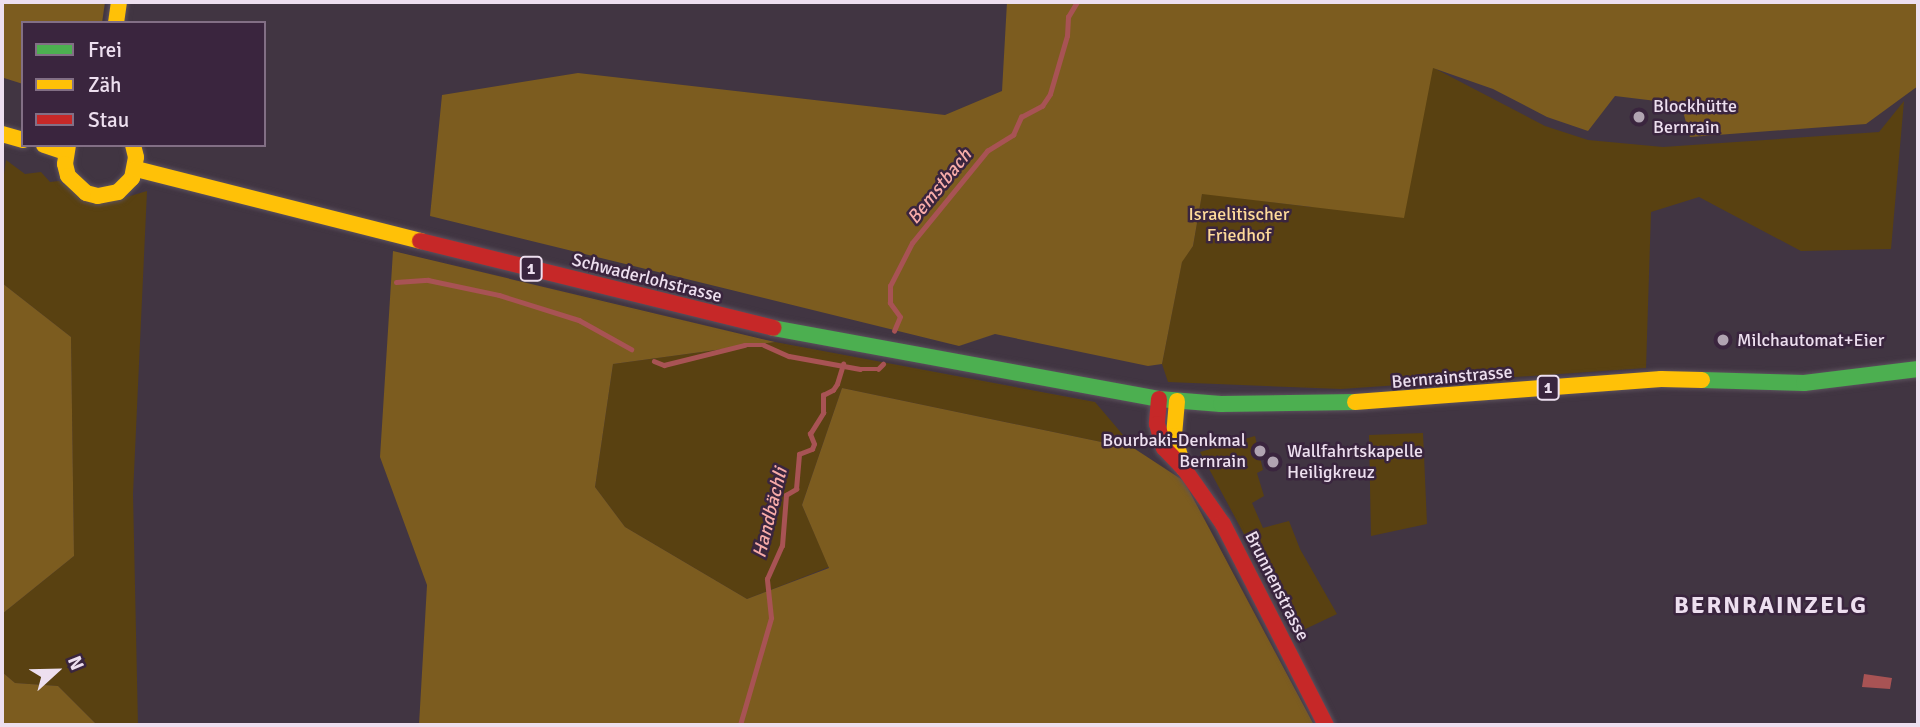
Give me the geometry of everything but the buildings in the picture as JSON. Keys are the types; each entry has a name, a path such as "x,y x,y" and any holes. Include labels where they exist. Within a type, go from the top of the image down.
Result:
{"main road":[{"path":"116,21 119,2"},
{"path":"2,134 21,139"},
{"path":"67,149 68,176 86,193 98,196 117,192 132,178 136,169 133,147"},
{"name":"Schwaderlohstrasse","path":"136,169 760,326 1114,393"},
{"name":"Bernrainstrasse","path":"1114,393 1177,401 1305,405 1383,402 1661,379 1804,383 1918,369"},
{"name":"Brunnenstrasse","path":"1159,399 1157,424 1161,440 1223,524 1326,725"},
{"name":"Brunnenstrasse","path":"1177,401 1174,436 1185,470"}],"green space":[{"name":"Israelitischer Friedhof","path":"1432,67 1545,126 1588,140 1663,147 1879,132 1904,101 1891,249 1801,251 1699,197 1651,212 1646,368 1341,389 1168,382 1162,364 1182,261 1193,246 1202,193 1311,207"},
{"path":"6,160 25,174 41,172 50,182 59,181 80,197 120,199 147,191 133,494 138,725 97,725 58,686 15,683 2,672 2,614 74,556 71,337 2,283 2,189"},
{"path":"775,342 1095,402 1135,449 842,388 802,505 829,567 747,599 625,527 595,487 613,364"},
{"path":"1423,433 1427,524 1371,536 1369,435"},
{"path":"1255,436 1263,470 1257,473 1264,496 1252,503 1263,528 1289,521 1300,549 1337,614 1297,633 1200,452"}],"shaded area":[{"path":"2,2 105,2 102,21 21,21 21,83 4,78 2,87"},
{"path":"1007,2 1918,2 1918,86 1866,124 1690,137 1681,104 1615,96 1588,131 1547,117 1493,89 1433,68 1404,218 1202,194 1193,246 1182,262 1162,364 1148,366 995,334 959,346 430,216 442,95 578,73 945,115 1002,91"},
{"path":"393,251 775,342 613,364 595,487 625,527 747,599 829,568 802,505 842,388 1135,449 1184,481 1314,725 419,725 427,585 380,457"},
{"path":"2,283 71,337 74,556 2,614"},
{"path":"2,672 15,683 58,686 97,725 2,725"},
{"path":"1864,674 1892,678 1890,689 1862,687"}],"waterway":[{"name":"Bemstbach","path":"894,331 900,317 890,303 890,286 912,243 987,151 1013,135 1021,117 1042,106 1050,94 1067,36 1068,17 1077,2"},
{"name":"Bemstbach","path":"396,282 428,280 499,295 579,320 631,349"},
{"name":"Bemstbach","path":"654,361 664,365 745,345 764,345 789,356 860,369 878,369 883,364"},
{"name":"Handbächli","path":"740,725 771,618 767,579 782,546 786,495 796,489 799,454 812,449 814,444 810,434 823,413 823,395 833,390 837,384 843,364"}],"traffic: fast":[{"path":"773,328 1159,399 1221,404 1355,402"},
{"path":"1702,380 1804,383 1918,369"}],"traffic: slow":[{"path":"116,21 119,2"},
{"path":"2,134 21,139"},
{"path":"50,147 65,152"},
{"path":"68,147 65,164 68,176 86,193 98,196 118,192 132,178 136,157 134,147"},
{"path":"136,169 420,241"},
{"path":"1355,402 1661,379 1702,380"},
{"path":"1177,401 1174,436 1184,468"}],"traffic: jam":[{"path":"420,241 773,328"},
{"path":"1159,399 1157,424 1164,448 1185,470 1223,524 1326,725"}],"place":[{"name":"Blockhütte Bernrain","path":"1639,117"},
{"name":"Milchautomat+Eier","path":"1723,340"},
{"name":"Bourbaki-Denkmal Bernrain","path":"1260,451"},
{"name":"Wallfahrtskapelle Heiligkreuz","path":"1273,462"}],"district":[{"name":"BERNRAINZELG","path":"1771,606"}]}
